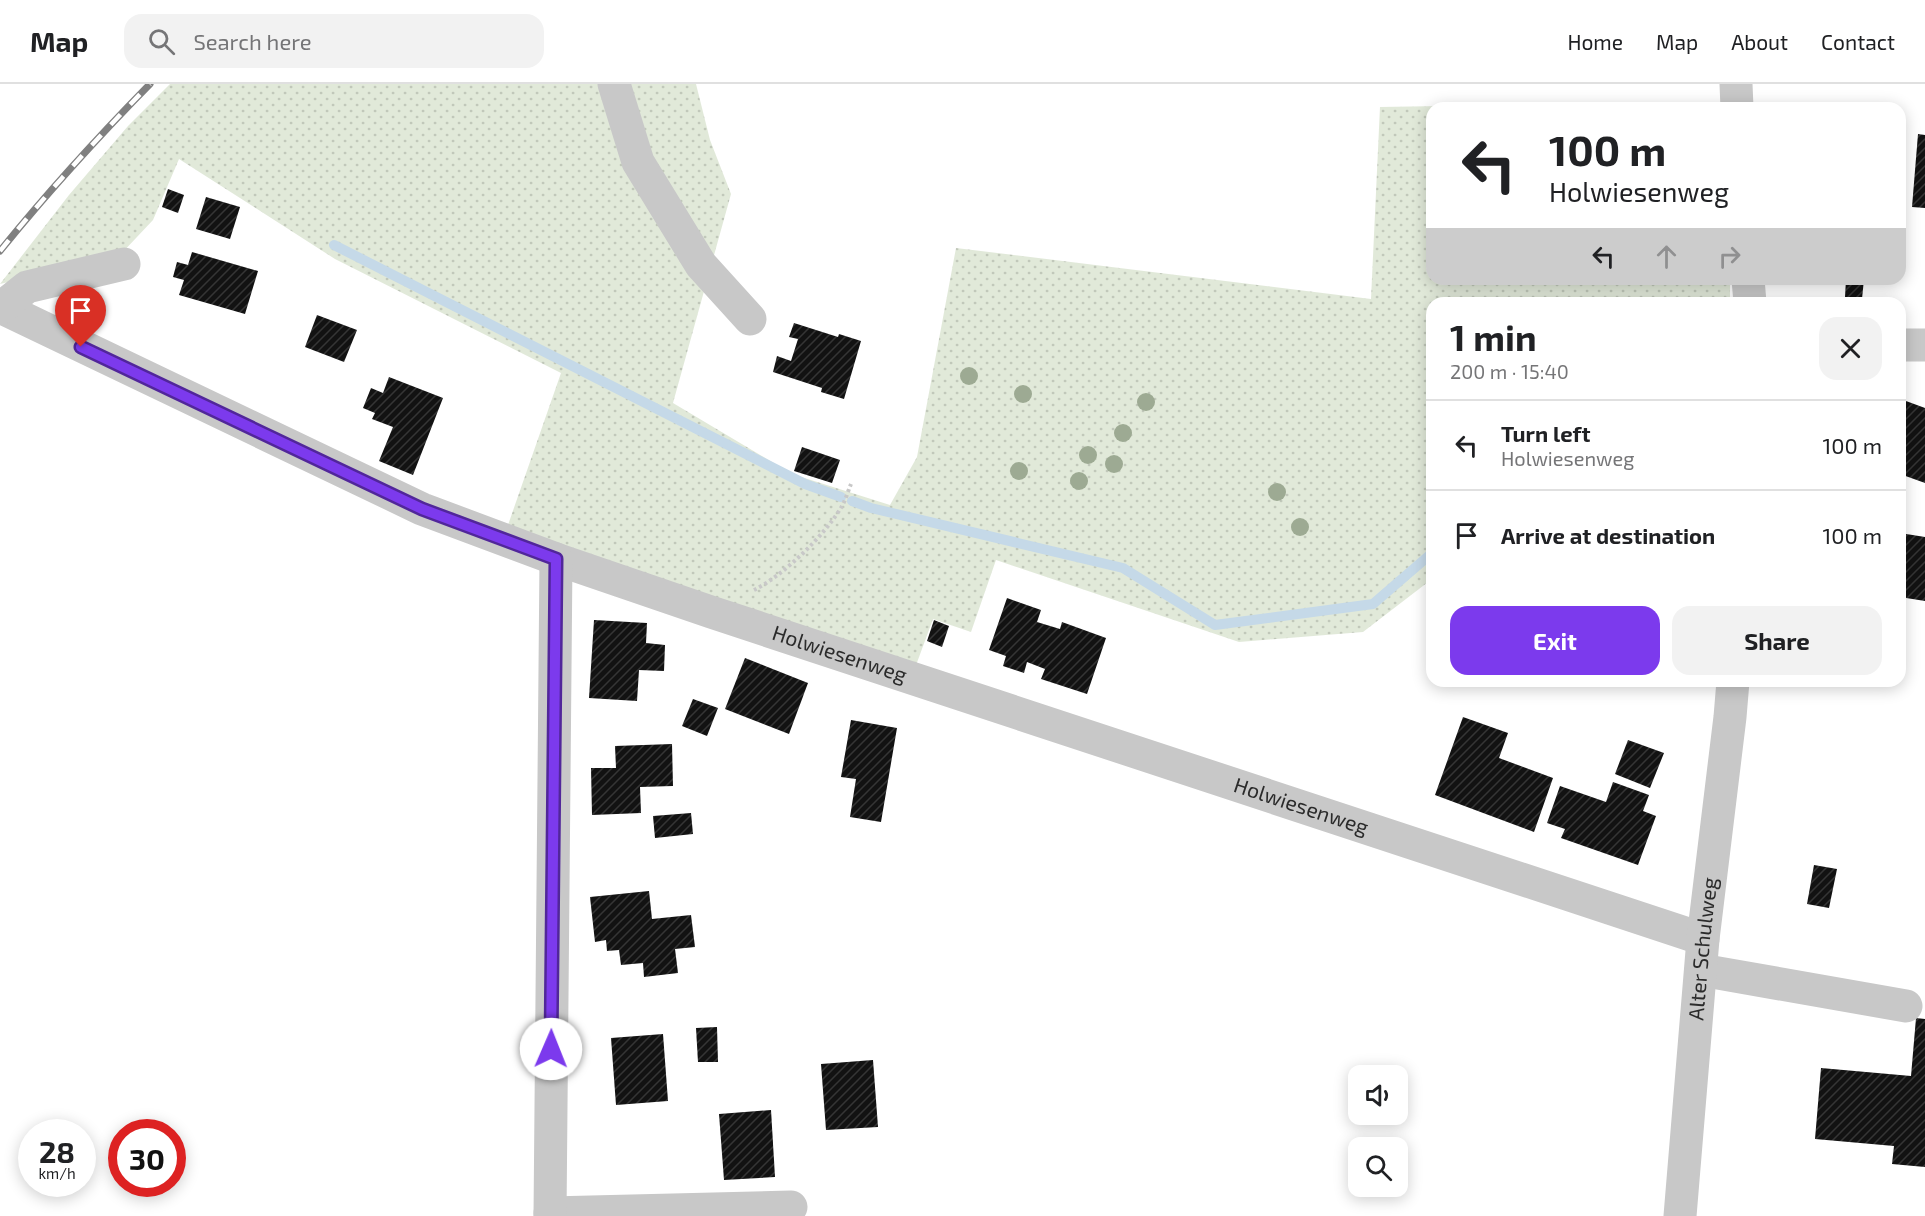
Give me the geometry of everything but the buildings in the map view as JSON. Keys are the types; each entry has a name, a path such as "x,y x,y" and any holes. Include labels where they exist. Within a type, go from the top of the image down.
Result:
{"street":[{"path":"614,84 638,162 701,265 750,319"},
{"path":"1736,84 1737,102"},
{"path":"0,308 27,287 124,264"},
{"name":"Holwiesenweg","path":"0,308 422,509 556,559 1702,954 1906,1006"},
{"path":"1906,345 1925,345"},
{"path":"556,559 550,1215 790,1207"},
{"name":"Alter Schulweg","path":"1680,1216 1702,954 1732,687"}],"path":[{"path":"711,612 770,582 818,538 842,506 851,484"}],"green space":[{"path":"170,84 696,84 710,140 731,194 673,403 792,474 890,505 917,457 956,248 1371,299 1380,107 1426,106 1426,285 1730,285 1730,297 1426,297 1426,584 1363,632 1239,642 996,560 971,632 933,619 908,687 501,545 561,373 335,259 179,159 153,220 120,255 0,284 69,195 128,126"}],"waterway":[{"path":"334,245 805,484 841,497"},
{"path":"852,501 871,508 1123,568 1215,625 1373,604 1426,558"}],"railway":[{"path":"0,251 73,166 150,84"}],"route":[{"path":"81,347 422,509 556,559 551,1049"}]}
